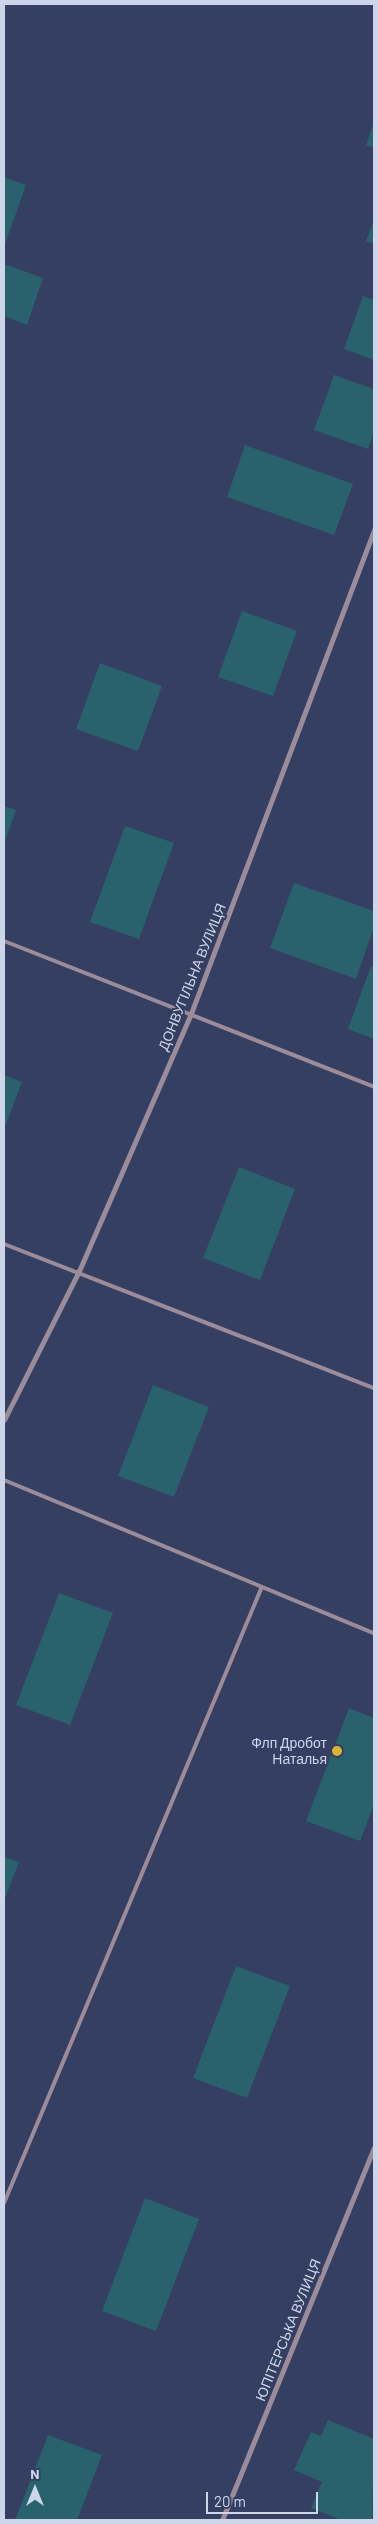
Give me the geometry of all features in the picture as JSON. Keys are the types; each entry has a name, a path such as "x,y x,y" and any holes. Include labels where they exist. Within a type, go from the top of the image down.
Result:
{"street":[{"name":"ДОНВУГІЛЬНА ВУЛИЦЯ","path":"4,1420 79,1272 190,1016 374,530"},
{"name":"ЮПІТЕРСЬКА ВУЛИЦЯ","path":"222,2520 374,2148"}],"lane":[{"path":"4,941 374,1087"},
{"path":"4,1244 374,1388"},
{"path":"4,1480 261,1588 374,1633"},
{"path":"4,2203 261,1588"}],"building":[{"path":"374,122 374,148 366,145"},
{"path":"4,177 26,185 4,247"},
{"path":"374,220 374,244 366,241"},
{"path":"4,264 43,278 27,325 4,316"},
{"path":"363,296 374,300 374,360 344,349"},
{"path":"334,375 374,389 374,432 368,449 314,430"},
{"path":"245,445 353,484 334,535 227,497"},
{"path":"242,611 297,631 273,696 218,677"},
{"path":"100,663 162,686 138,751 76,729"},
{"path":"4,806 16,810 4,844"},
{"path":"125,826 174,843 139,939 90,922"},
{"path":"294,883 374,911 374,927 356,979 270,948"},
{"path":"371,966 374,967 374,1039 348,1029"},
{"path":"4,1075 22,1082 4,1130"},
{"path":"239,1167 295,1189 260,1280 203,1258"},
{"path":"153,1385 209,1407 174,1497 118,1476"},
{"path":"59,1593 113,1613 70,1725 16,1705"},
{"path":"349,1708 374,1718 374,1804 360,1841 306,1821"},
{"path":"4,1857 19,1862 4,1901"},
{"path":"236,1966 290,1986 247,2098 193,2078"},
{"path":"145,2198 199,2219 156,2331 102,2311"},
{"path":"328,2420 374,2439 372,2520 341,2520 311,2508 322,2482 294,2470 311,2432 321,2436"},
{"path":"48,2435 102,2455 77,2520 15,2520"}],"place":[{"name":"Флп Дробот Наталья","path":"337,1751"}]}
